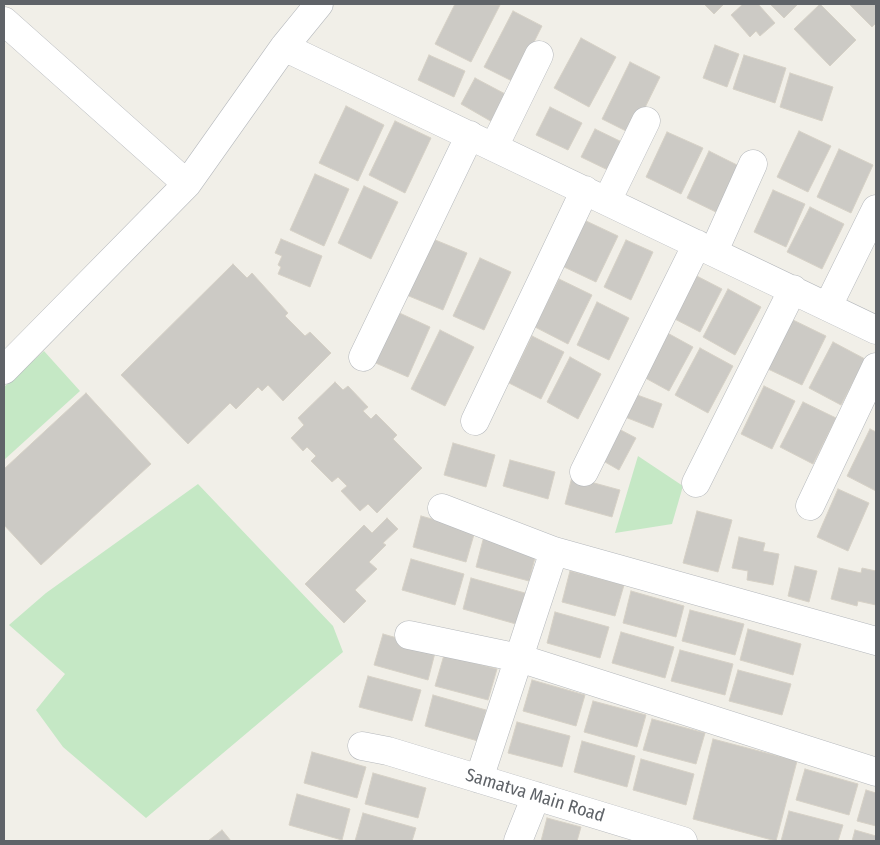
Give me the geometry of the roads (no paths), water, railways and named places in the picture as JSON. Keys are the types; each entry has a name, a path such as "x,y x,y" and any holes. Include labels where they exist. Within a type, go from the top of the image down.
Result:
{"street":[{"path":"4,370 187,184 284,46 320,4"},
{"path":"4,21 187,184"},
{"path":"284,46 876,330"},
{"path":"494,147 539,55"},
{"path":"474,421 596,195 646,121"},
{"path":"363,357 470,135"},
{"path":"584,472 753,164"},
{"path":"828,306 876,209"},
{"path":"696,483 794,289"},
{"path":"810,506 876,367"},
{"path":"442,508 554,551 876,640"},
{"path":"479,779 554,551"},
{"path":"409,634 519,658 876,772"},
{"name":"Samatva Main Road","path":"375,749 682,841"},
{"path":"518,841 536,796"}]}
